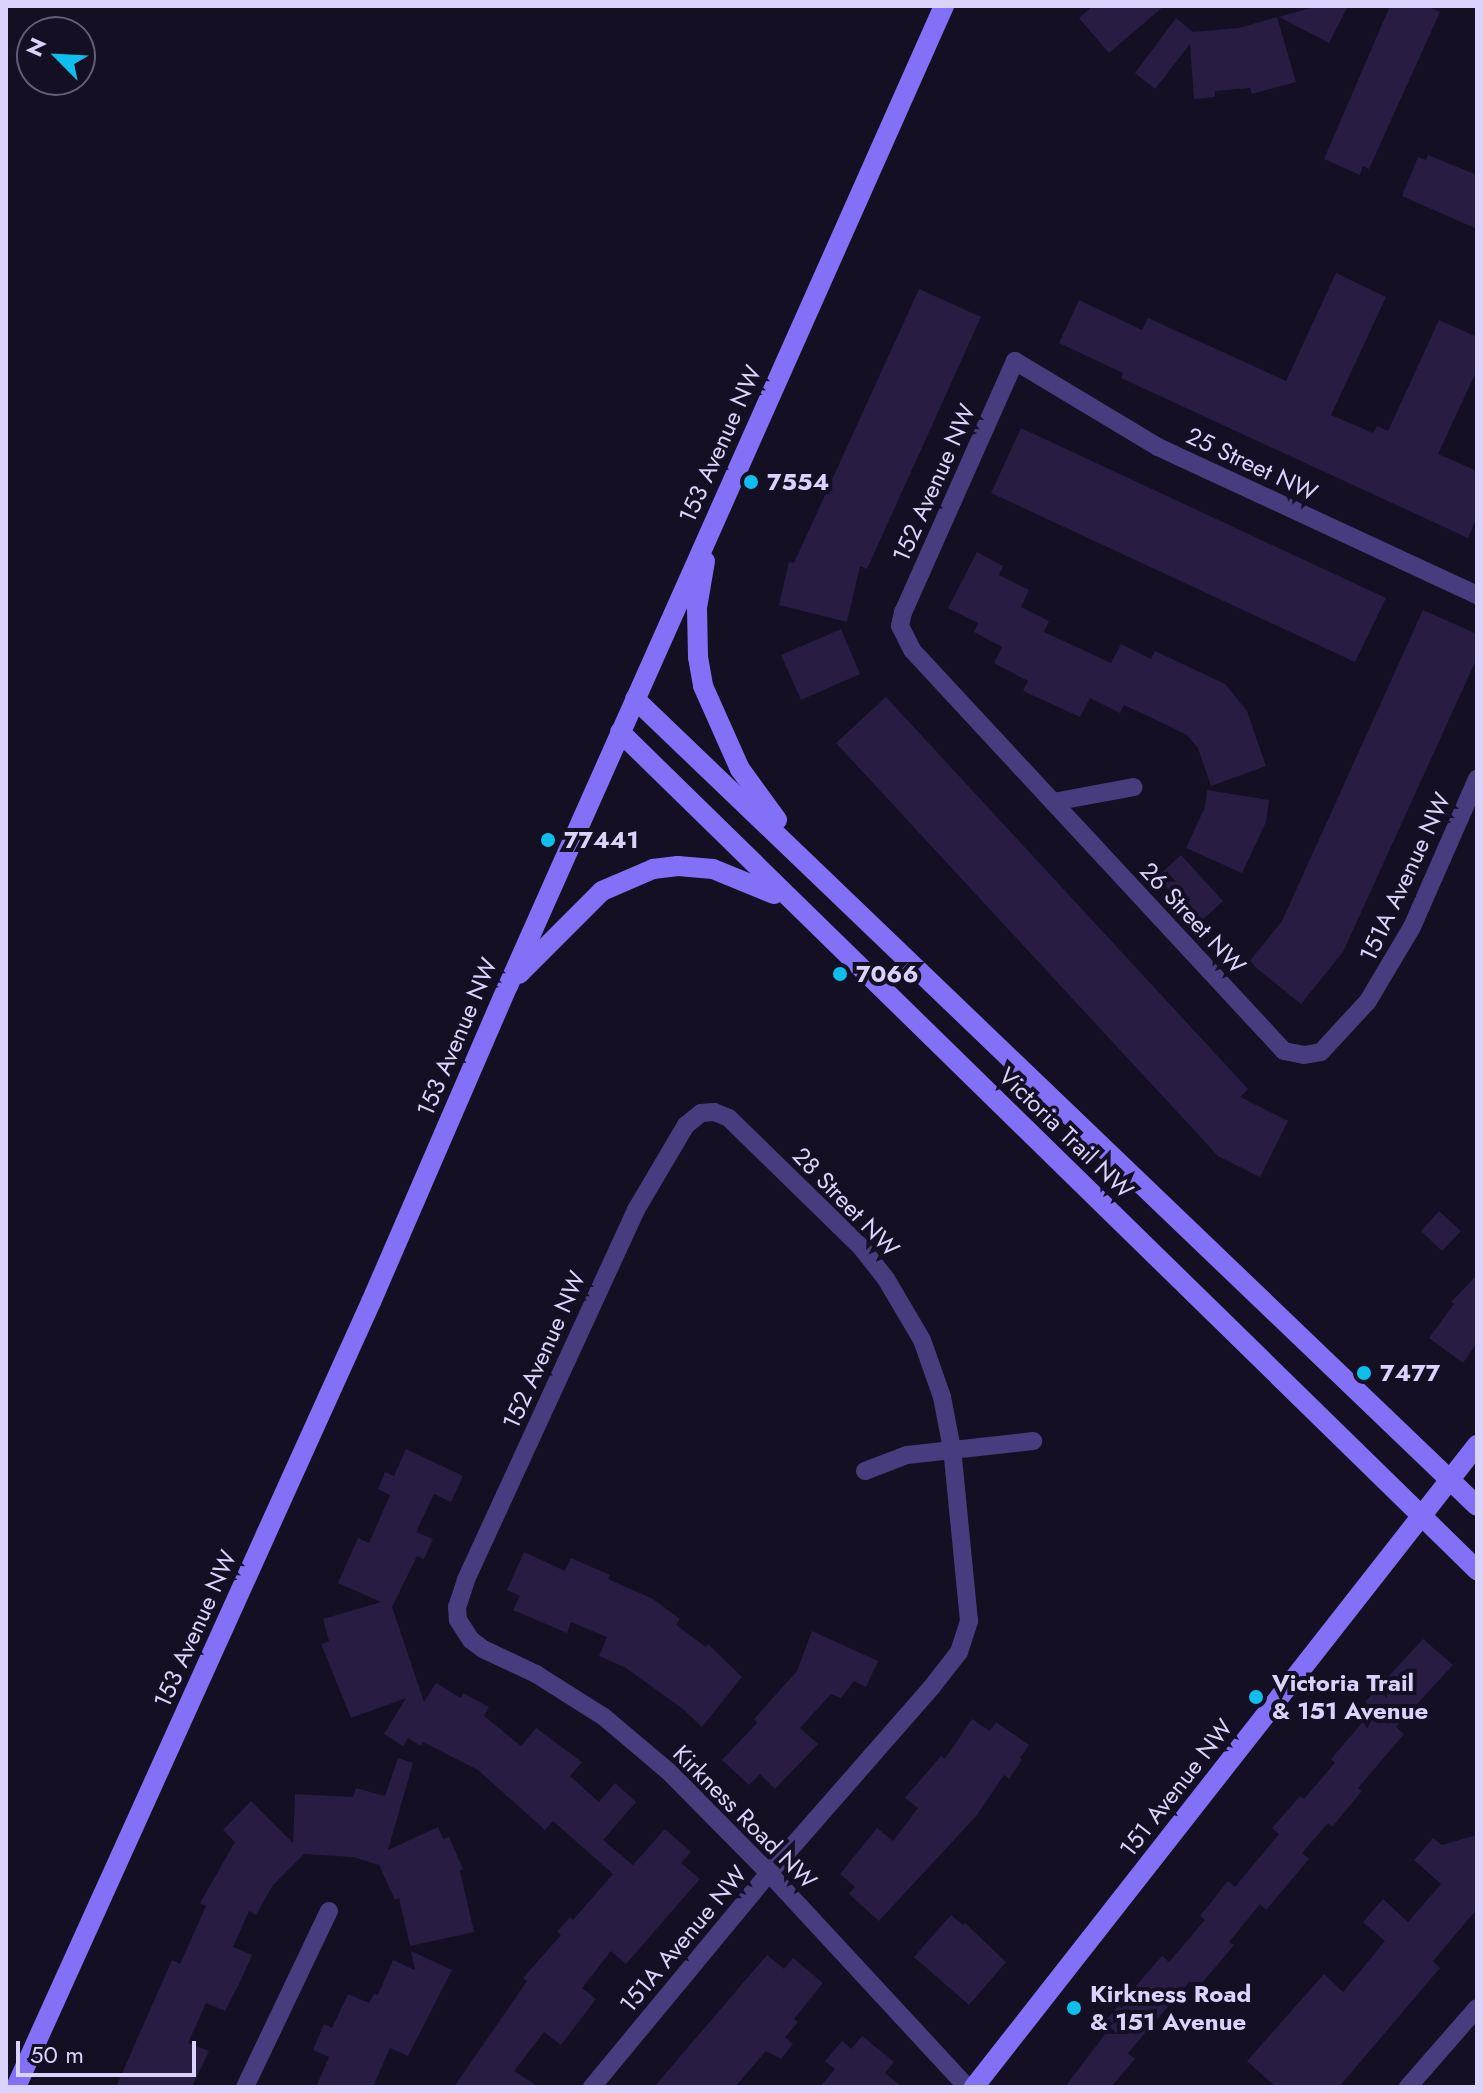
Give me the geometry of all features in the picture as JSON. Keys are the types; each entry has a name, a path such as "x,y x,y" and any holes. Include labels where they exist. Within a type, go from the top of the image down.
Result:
{"main road":[{"name":"153 Avenue NW","path":"16,2087 365,1317 620,732 944,6"},
{"path":"712,526 697,608 698,657 703,686 740,769 821,877"},
{"name":"Victoria Trail NW","path":"635,699 1477,1506"},
{"name":"Victoria Trail NW","path":"620,732 1477,1570"},
{"path":"508,986 602,891 653,869 678,866 713,869 751,882 793,904"},
{"name":"151 Avenue NW","path":"974,2087 1477,1445"}],"street":[{"name":"25 Street NW","path":"1015,361 1158,447 1477,595"},
{"name":"152 Avenue NW","path":"900,626 903,612 1015,361"},
{"name":"26 Street NW","path":"900,626 908,646 1284,1051 1304,1055"},
{"name":"151A Avenue NW","path":"1304,1055 1321,1052 1334,1041 1368,1001 1392,965 1477,779"},
{"path":"1053,802 1134,787"},
{"name":"28 Street NW","path":"701,1113 714,1112 729,1118 831,1215 886,1279 934,1367 952,1449 969,1621 965,1637"},
{"name":"152 Avenue NW","path":"458,1620 457,1607 466,1580 607,1269 676,1140 686,1125 701,1113"},
{"path":"865,1471 907,1455 1033,1441"},
{"name":"Kirkness Road NW","path":"458,1620 471,1640 483,1649 536,1674 604,1717 638,1744 769,1873 967,2087"},
{"name":"151A Avenue NW","path":"592,2087 769,1873 931,1688 959,1652 965,1637"},
{"path":"245,2087 329,1911"},
{"path":"1408,2087 1477,2008"}],"building":[{"path":"1093,6 1164,6 1109,53 1079,18"},
{"path":"1317,6 1348,6 1329,43 1279,17"},
{"path":"1390,6 1426,6 1440,12 1369,169 1363,166 1360,175 1324,159"},
{"path":"1277,17 1296,82 1252,94 1250,88 1215,91 1215,97 1194,99 1190,44 1155,89 1135,73 1176,18 1193,32 1239,28"},
{"path":"1428,155 1477,175 1477,229 1402,196 1418,157 1426,160"},
{"path":"1336,273 1386,297 1331,415 1373,433 1377,426 1388,431 1439,320 1477,337 1477,370 1438,454 1477,471 1477,517 1468,538 1121,378 1123,373 1059,343 1079,300 1142,330 1148,318 1286,381"},
{"path":"919,289 981,317 867,569 860,566 847,622 779,605 789,562 794,563"},
{"path":"1021,428 1386,598 1355,662 991,493"},
{"path":"977,552 1003,566 999,575 1029,590 1021,607 1049,621 1044,632 1111,663 1121,644 1151,659 1155,651 1225,684 1247,711 1266,766 1211,786 1198,748 1187,735 1124,705 1120,713 1090,698 1080,717 1023,691 1028,681 994,663 1002,647 974,632 978,623 948,608"},
{"path":"1423,610 1477,634 1477,658 1343,952 1301,1004 1249,962 1282,921"},
{"path":"841,629 860,674 801,700 781,655"},
{"path":"886,697 1248,1089 1240,1097 1288,1121 1260,1177 1218,1156 836,743"},
{"path":"1207,790 1269,800 1266,822 1242,873 1186,848 1205,807"},
{"path":"1181,855 1223,901 1199,923 1157,877"},
{"path":"1439,1211 1461,1231 1442,1251 1421,1231"},
{"path":"1477,1275 1477,1343 1463,1363 1429,1338 1454,1304 1451,1302"},
{"path":"406,1449 463,1476 451,1502 434,1494 416,1532 433,1539 424,1559 417,1556 392,1607 424,1702 436,1683 461,1698 463,1693 489,1707 484,1716 521,1746 536,1728 582,1762 570,1776 599,1802 615,1783 636,1802 603,1840 633,1865 665,1829 691,1852 681,1863 700,1879 626,1964 611,1951 582,1988 596,1999 561,2045 544,2032 514,2071 539,2087 454,2087 527,1981 523,1978 561,1935 557,1932 570,1917 573,1920 613,1874 553,1821 545,1830 478,1770 423,1742 421,1746 408,1738 403,1746 384,1734 406,1698 351,1718 321,1644 329,1641 323,1619 381,1602 338,1583 358,1538 369,1543 390,1495 378,1489 385,1472 394,1476"},
{"path":"524,1552 565,1571 571,1558 653,1599 680,1619 676,1625 706,1647 708,1644 742,1677 702,1727 683,1709 626,1668 599,1656 607,1637 571,1622 567,1633 513,1610 520,1596 507,1590"},
{"path":"812,1631 878,1661 866,1687 854,1681 841,1698 831,1694 800,1728 818,1744 775,1789 760,1774 749,1785 722,1760 757,1723 754,1719 797,1671"},
{"path":"1423,1639 1453,1665 1396,1727 1404,1734 1358,1788 1362,1791 1332,1827 1328,1823 1302,1853 1309,1859 1266,1910 1260,1904 1229,1942 1234,1945 1198,1988 1190,1981 1128,2053 1135,2059 1111,2087 1065,2087 1106,2033 1100,2027 1162,1956 1169,1962 1205,1920 1200,1916 1228,1881 1235,1887 1279,1834 1272,1828 1300,1796 1304,1799 1335,1763 1331,1759 1374,1709 1365,1702"},
{"path":"972,1719 990,1731 996,1722 1029,1745 1009,1779 1004,1775 977,1815 879,1921 849,1894 855,1887 840,1874 877,1828 893,1841 918,1808 905,1798 941,1756 945,1759"},
{"path":"398,1758 413,1763 388,1850 438,1827 443,1839 449,1837 463,1869 460,1871 474,1932 410,1946 399,1898 395,1900 379,1865 353,1857 304,1854 273,1885 256,1915 249,1911 233,1947 252,1955 240,1982 225,2011 206,2003 188,2043 209,2051 192,2087 116,2087 172,1960 180,1964 206,1906 200,1903 235,1842 223,1830 251,1801 293,1843 295,1794 353,1797 356,1788 385,1796"},
{"path":"1477,1835 1477,1909 1433,1961 1440,1968 1339,2087 1276,2087 1247,2061 1324,1974 1343,1992 1385,1941 1363,1922 1383,1899 1408,1922 1441,1884 1414,1860 1433,1838 1442,1845"},
{"path":"951,1915 963,1925 965,1923 1006,1962 969,2005 914,1957"},
{"path":"411,1951 452,1970 408,2056 390,2048 373,2087 316,2087 329,2057 313,2050 324,2024 332,2028 348,1994 369,2003 374,1994 378,1995 393,1960 415,1970"},
{"path":"767,1955 784,1969 793,1958 823,1983 794,2019 798,2022 785,2037 793,2044 781,2059 766,2051 735,2087 654,2087"},
{"path":"862,2036 894,2062 885,2073 902,2087 820,2087 835,2069 825,2061 842,2041 851,2049"}],"place":[{"name":"7554","path":"751,482"},
{"name":"77441","path":"548,840"},
{"name":"7066","path":"840,974"},
{"name":"7477","path":"1364,1373"},
{"name":"Victoria Trail & 151 Avenue","path":"1256,1697"},
{"name":"Kirkness Road & 151 Avenue","path":"1074,2008"}]}
